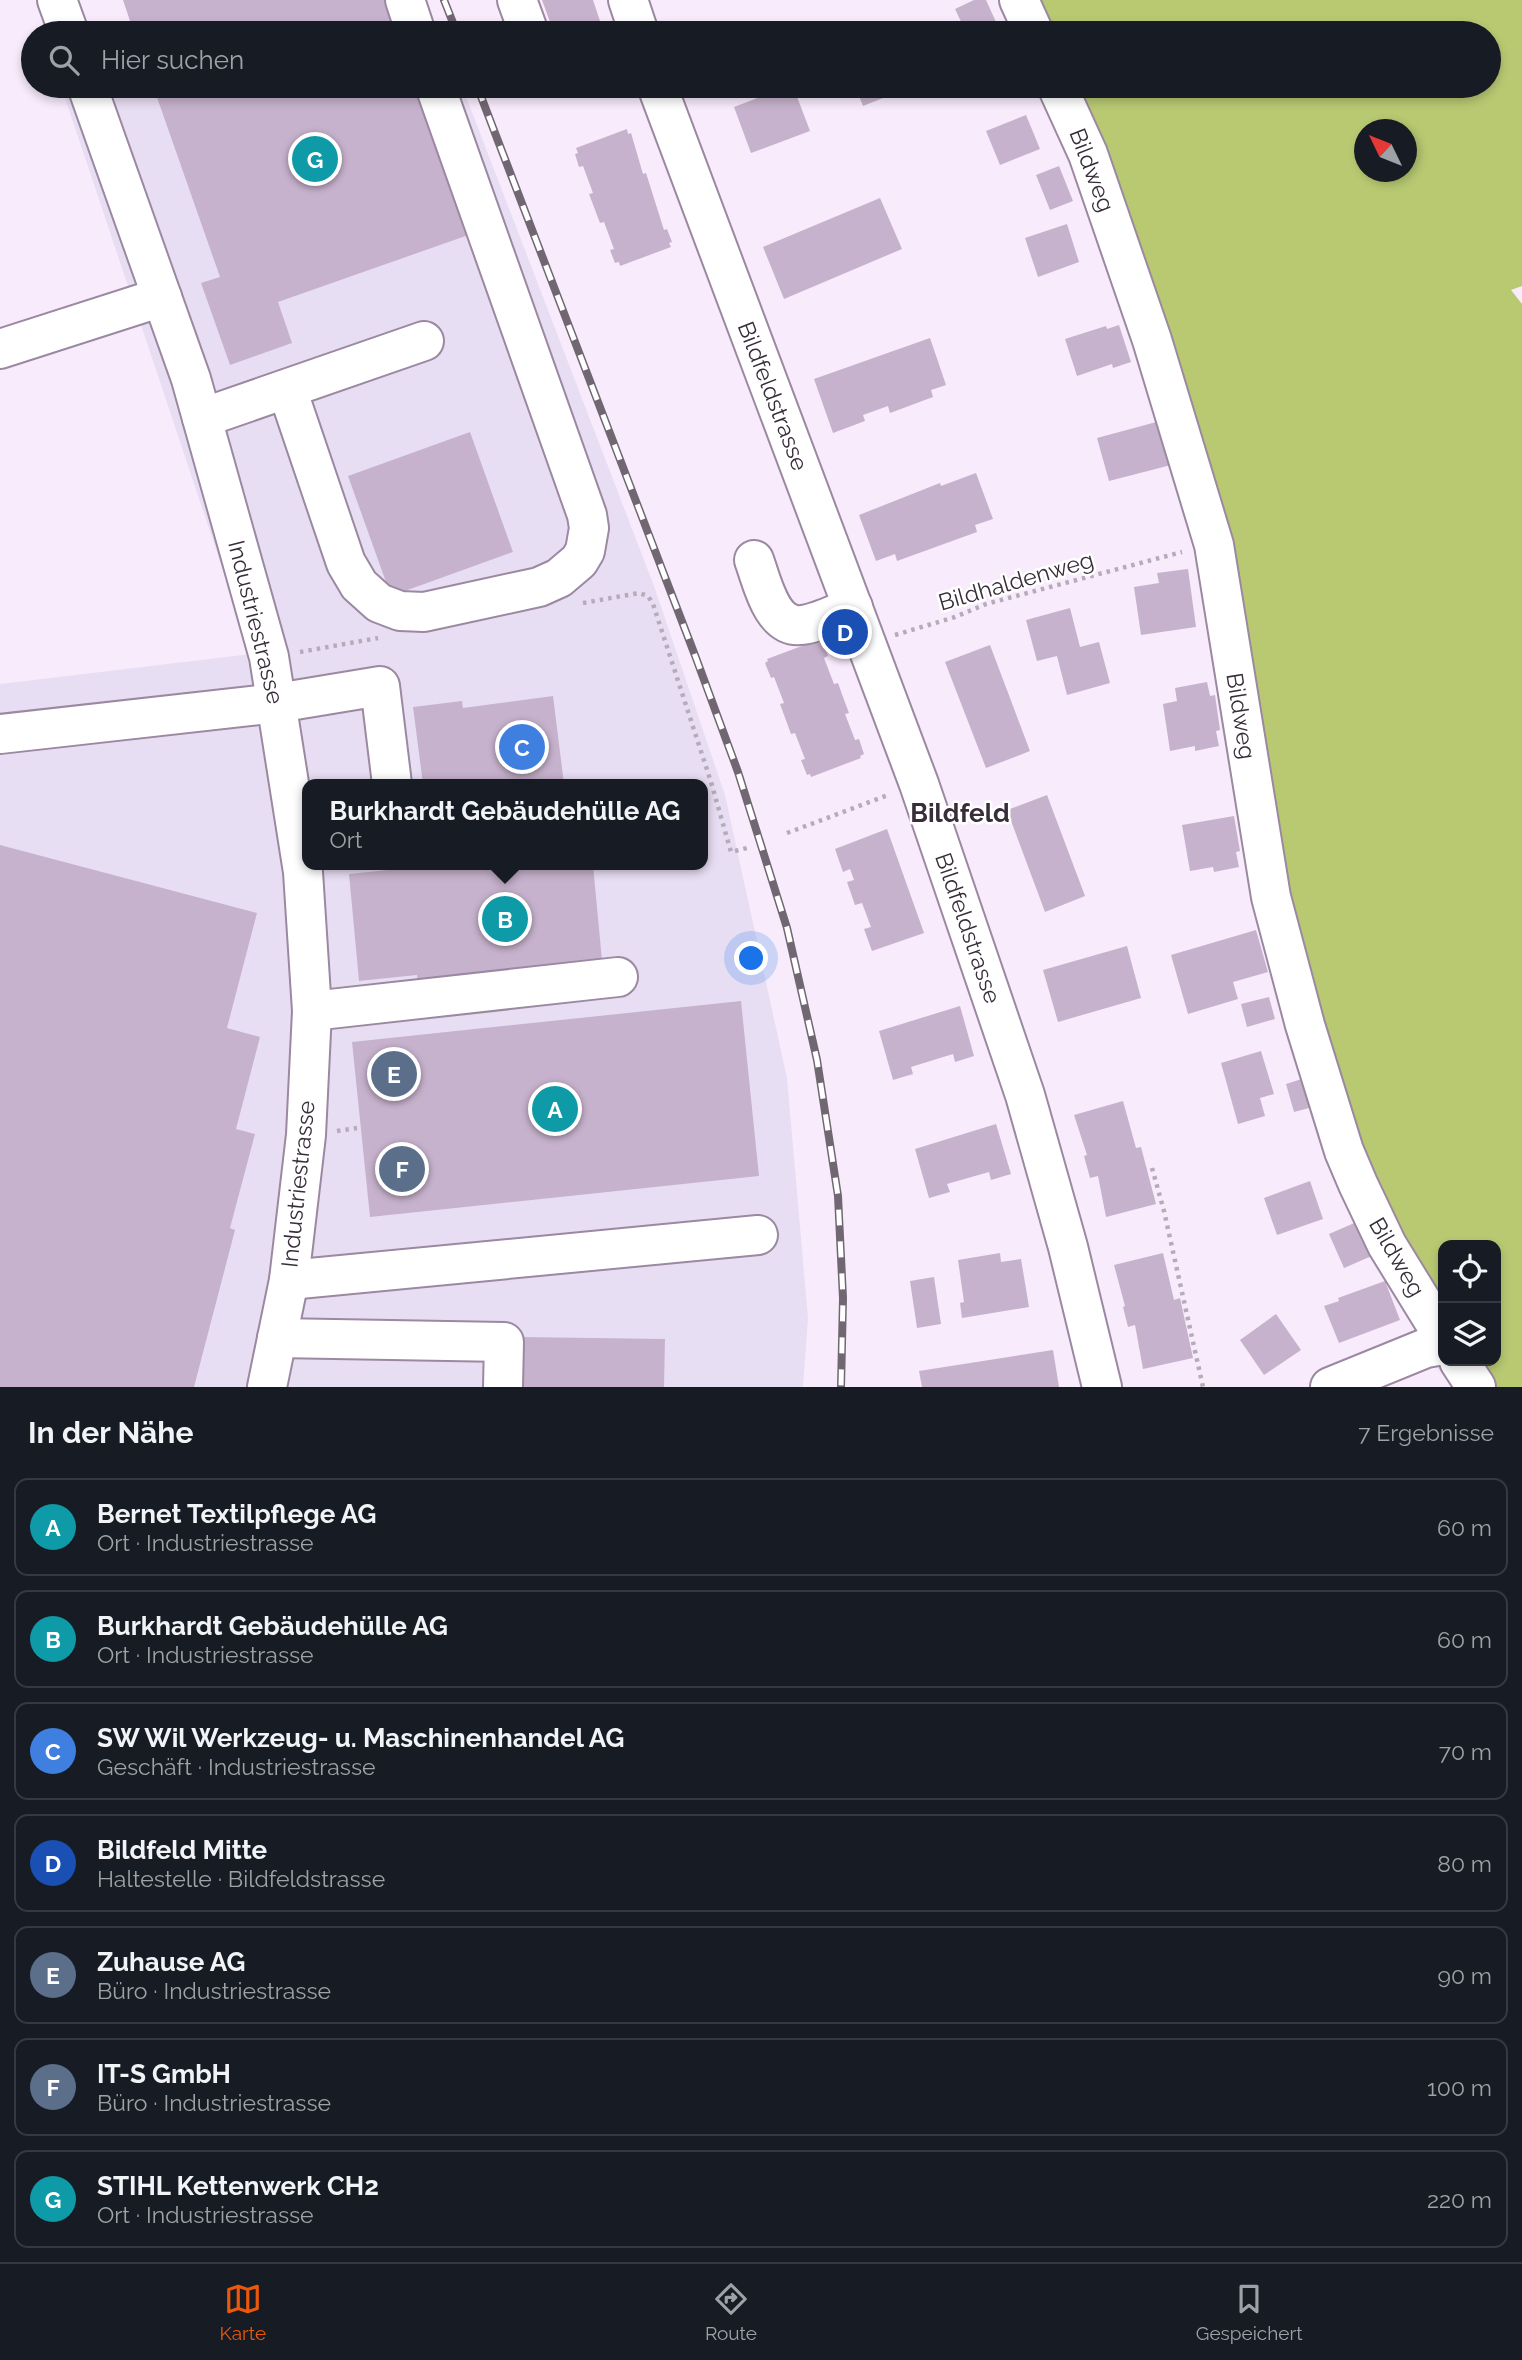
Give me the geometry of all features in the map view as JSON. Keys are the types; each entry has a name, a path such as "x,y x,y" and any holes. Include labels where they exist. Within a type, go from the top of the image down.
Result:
{"street":[{"path":"57,0 65,21"},
{"path":"405,0 412,21"},
{"path":"517,0 525,21"},
{"path":"628,0 635,21"},
{"path":"1019,0 1029,21"},
{"name":"Industriestrasse","path":"92,98 202,418 269,657 302,834"},
{"path":"288,389 352,575 368,595 379,603 400,611 424,612 539,587 570,570 585,551 589,528 587,515 439,98"},
{"name":"Bildfeldstrasse","path":"671,98 853,607 919,783 1025,1095 1068,1247 1102,1387"},
{"name":"Bildweg","path":"1062,98 1088,154 1148,327 1214,545 1271,897 1309,1037 1344,1151 1357,1184 1387,1245 1438,1328"},
{"path":"0,349 162,297"},
{"path":"202,418 424,341"},
{"path":"754,560 770,604 786,621 802,625 853,607"},
{"path":"0,734 277,704 380,686 391,779"},
{"name":"Industriestrasse","path":"267,1387 289,1280 306,1135 312,1011 303,870"},
{"path":"312,1011 618,977"},
{"path":"289,1280 758,1235"},
{"path":"277,1338 503,1342 503,1387"},
{"path":"1330,1387 1426,1348 1438,1346"},
{"path":"1462,1366 1476,1387"}],"path":[{"name":"Bildhaldenweg","path":"868,644 955,617 986,604 1175,554"},
{"path":"571,605 639,593 648,596 653,604 711,782 731,852 747,848"},
{"path":"269,657 379,638"},
{"path":"787,833 880,798"},
{"path":"1152,1168 1164,1210 1203,1387"}],"shaded area":[{"path":"65,98 467,98 654,586 725,795 787,1078 808,1318 803,1387 0,1387 0,684 251,654"}],"green space":[{"path":"1028,0 1522,0 1522,286 1511,290 1522,304 1522,1387 1486,1387 1472,1366 1501,1366 1501,1240 1438,1240 1438,1312 1360,1173 1282,906 1220,543 1070,98 1501,98 1501,21 1038,21"}],"building":[{"path":"123,0 396,0 403,21 130,21"},
{"path":"542,0 593,0 600,21 550,21"},
{"path":"974,0 986,0 996,21 961,21 955,9"},
{"path":"157,98 430,98 477,232 278,302 292,343 230,365 201,283 220,277"},
{"path":"758,98 798,98 810,131 751,153 734,107"},
{"path":"860,98 883,98 863,106"},
{"path":"1026,115 1040,149 1000,165 986,131"},
{"path":"627,129 628,134 631,133 643,174 646,173 664,230 667,229 672,242 669,243 671,247 620,266 619,262 615,263 610,250 614,249 604,222 600,223 589,194 593,193 583,166 579,167 575,154 578,153 576,148"},
{"path":"1059,166 1073,201 1050,210 1036,175"},
{"path":"880,198 902,249 784,299 763,247"},
{"path":"1067,224 1079,262 1038,277 1025,238"},
{"path":"1119,325 1131,362 1113,368 1112,364 1077,376 1065,339 1106,326 1107,329"},
{"path":"930,338 946,385 931,390 933,397 890,413 888,406 863,415 865,421 833,433 814,379"},
{"path":"1160,421 1171,465 1109,481 1097,438"},
{"path":"470,432 513,552 391,596 348,476"},
{"path":"976,473 993,519 975,525 977,532 897,561 895,554 876,561 859,515 940,483 941,486"},
{"path":"1188,569 1196,627 1141,635 1134,587 1159,583 1157,573"},
{"path":"1070,608 1080,647 1099,642 1110,683 1067,695 1057,656 1037,661 1026,620"},
{"path":"818,640 819,643 823,641 828,656 824,658 834,684 838,683 849,713 845,714 855,740 859,739 864,754 861,758 811,777 810,774 807,775 801,760 805,759 795,733 791,734 780,704 784,703 774,677 771,678 765,663 767,659"},
{"path":"990,645 1030,751 986,768 945,662"},
{"path":"1207,682 1210,696 1215,695 1220,730 1216,731 1219,746 1195,751 1195,746 1170,751 1163,704 1177,701 1175,688"},
{"path":"553,696 563,779 422,779 413,707 462,701 463,708"},
{"path":"1047,795 1085,896 1045,912 1007,810"},
{"path":"1234,816 1240,851 1236,852 1239,867 1214,872 1213,867 1190,871 1182,825"},
{"path":"887,829 924,933 872,951 864,929 871,927 862,903 855,905 847,882 854,880 850,869 843,872 835,849"},
{"path":"0,845 257,913 227,1028 260,1037 236,1129 255,1134 230,1228 235,1230 194,1387 0,1387"},
{"path":"388,870 593,870 603,971 418,988 417,975 359,981 349,874"},
{"path":"1256,930 1268,972 1233,982 1238,999 1188,1014 1171,955"},
{"path":"1127,946 1141,998 1058,1022 1043,970"},
{"path":"1269,997 1275,1019 1247,1027 1241,1004"},
{"path":"741,1001 759,1176 370,1217 352,1042"},
{"path":"960,1006 974,1056 955,1062 953,1054 911,1067 913,1074 893,1080 879,1031"},
{"path":"1261,1051 1274,1094 1260,1098 1265,1116 1238,1124 1221,1063"},
{"path":"1305,1078 1313,1107 1294,1112 1286,1084"},
{"path":"1123,1101 1136,1148 1141,1147 1156,1204 1106,1217 1098,1176 1090,1178 1084,1156 1087,1155 1074,1115"},
{"path":"996,1124 1011,1174 991,1180 989,1172 947,1184 950,1192 929,1198 915,1149"},
{"path":"1310,1181 1323,1219 1277,1235 1264,1198"},
{"path":"1359,1221 1374,1255 1344,1268 1329,1234"},
{"path":"1000,1253 1001,1262 1021,1259 1029,1307 962,1318 960,1303 964,1302 958,1260"},
{"path":"1163,1253 1174,1300 1180,1298 1193,1358 1143,1369 1135,1325 1128,1327 1114,1265"},
{"path":"934,1277 941,1324 917,1328 910,1281"},
{"path":"1385,1281 1400,1320 1339,1343 1324,1306"},
{"path":"1276,1314 1301,1350 1264,1375 1240,1340"},
{"path":"521,1337 665,1339 664,1387 520,1387"},
{"path":"1053,1350 1059,1387 922,1387 919,1371"}],"railway":[{"path":"444,0 452,21"},
{"path":"482,98 738,772 787,928 817,1060 838,1196 843,1298 841,1387"}],"place":[{"name":"STIHL Kettenwerk CH2","path":"315,159"},
{"name":"Bildfeld Mitte","path":"845,632"},
{"name":"SW Wil Werkzeug- u. Maschinenhandel AG","path":"522,747"},
{"name":"Burkhardt Gebäudehülle AG","path":"505,919"},
{"name":"Zuhause AG","path":"394,1074"},
{"name":"Bernet Textilpflege AG","path":"555,1109"},
{"name":"IT-S GmbH","path":"402,1169"}],"district":[{"name":"Bildfeld","path":"960,813"}]}
